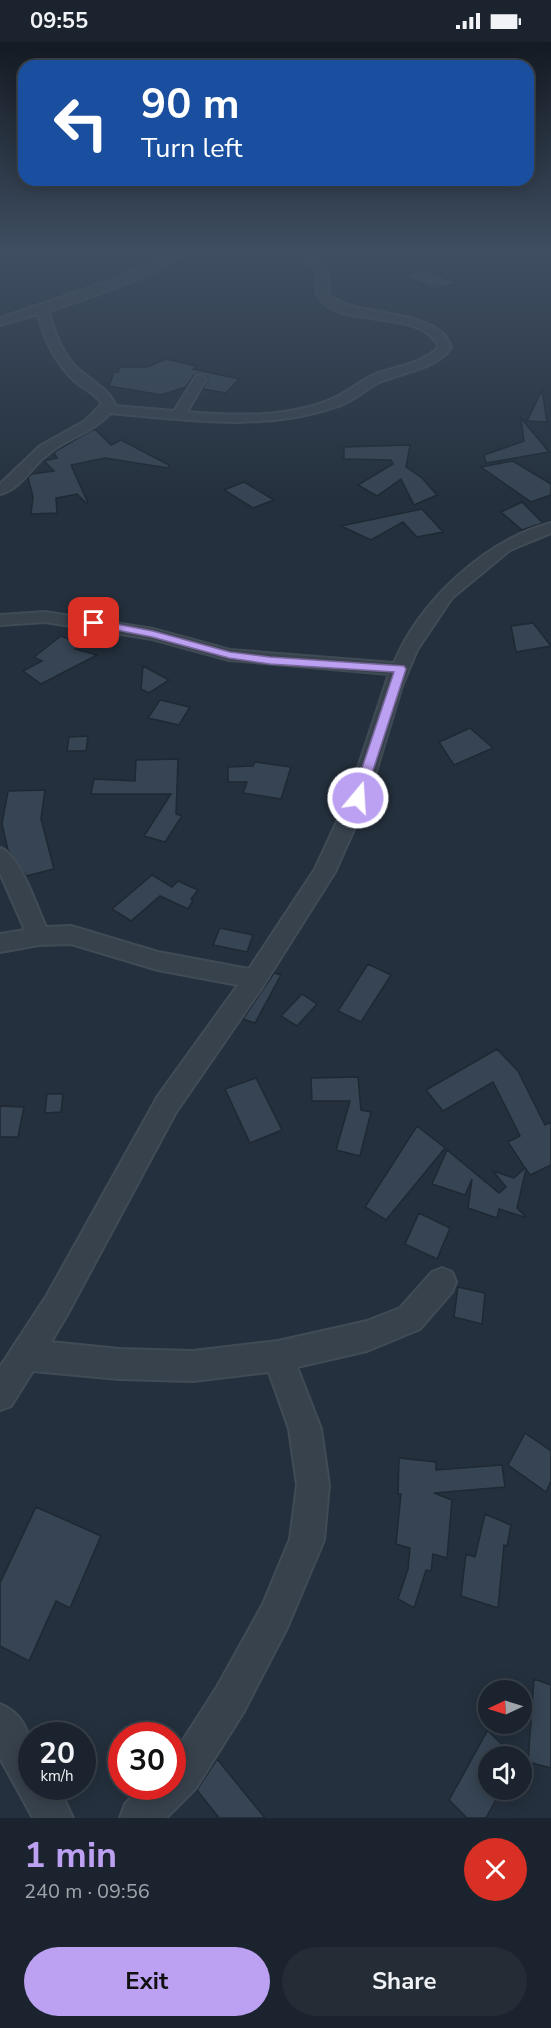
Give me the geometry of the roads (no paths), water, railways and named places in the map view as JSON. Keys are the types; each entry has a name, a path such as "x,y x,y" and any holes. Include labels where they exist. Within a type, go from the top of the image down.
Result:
{"street":[{"path":"0,490 22,474 45,449 91,422 107,409 109,404 105,396 85,383 57,352 48,333"},
{"path":"107,409 255,418 275,417 323,407 350,396 380,377 433,358 445,348 443,341 432,333"},
{"path":"179,414 200,380"},
{"path":"0,1395 57,1305 135,1165 166,1104 255,980 324,872 358,798 408,650 446,594 504,547 551,528"},
{"path":"0,620 45,616 153,634 229,655 400,669"},
{"path":"0,856 9,869 27,914 39,936"},
{"path":"0,943 39,936 71,935 158,962 255,980"},
{"path":"25,1355 119,1365 193,1366 278,1356 367,1336 410,1319 442,1282"},
{"path":"186,1770 230,1700 274,1616 307,1540 313,1485 305,1429 278,1356"},
{"path":"0,1722 18,1754"},
{"path":"44,1800 54,1818"},
{"path":"139,1818 158,1800"}]}
